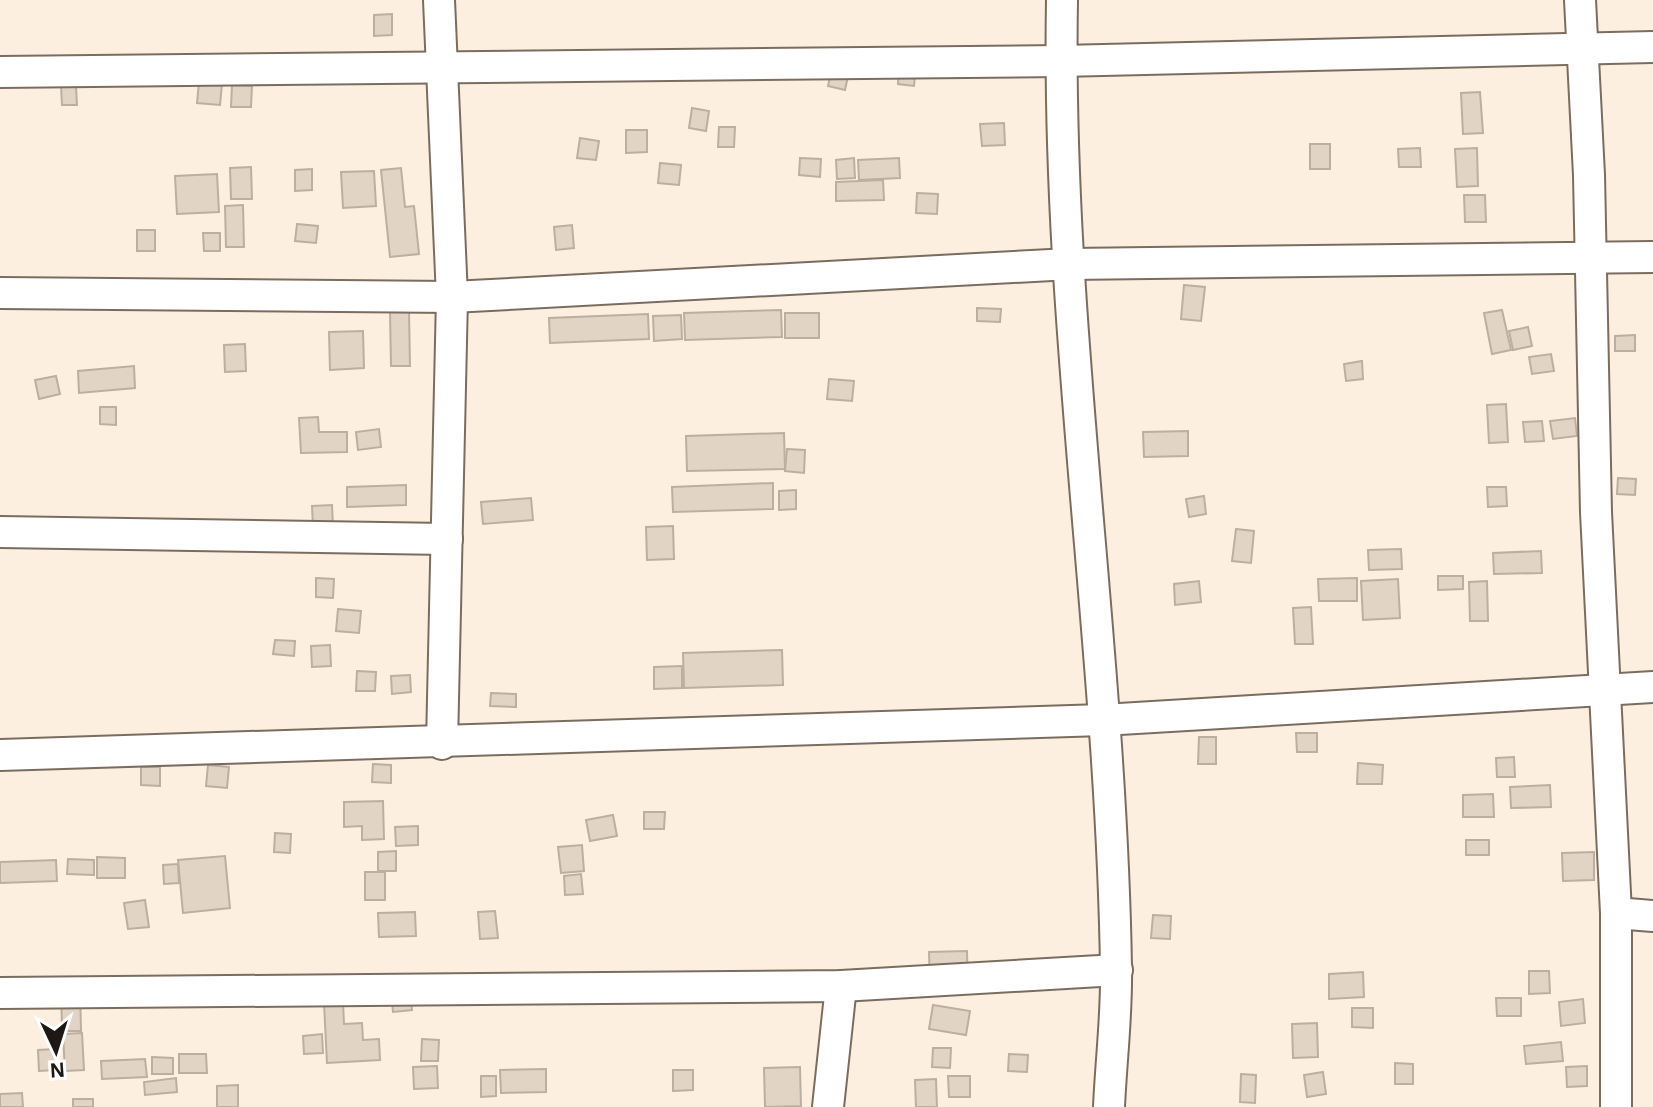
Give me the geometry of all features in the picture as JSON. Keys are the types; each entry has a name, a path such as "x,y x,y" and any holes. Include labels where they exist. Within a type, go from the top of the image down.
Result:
{"street":[{"path":"439,0 452,297 442,744"},
{"path":"1062,0 1061,61 1070,264 1103,720 1117,970 1109,1107"},
{"path":"1580,0 1591,259 1596,512 1616,913 1616,1107"},
{"path":"0,72 1061,61 1653,47"},
{"path":"0,293 452,297 1070,264 1653,257"},
{"path":"0,532 447,539"},
{"path":"0,755 442,744 1103,720 1606,687 1653,687"},
{"path":"1616,913 1653,916"},
{"path":"0,993 841,986 1117,970"},
{"path":"828,1107 841,986"}],"building":[{"path":"392,14 392,35 374,36 374,15"},
{"path":"833,63 850,67 845,90 828,86"},
{"path":"899,63 916,64 914,86 898,84"},
{"path":"199,82 222,84 220,105 197,103"},
{"path":"232,85 252,86 251,107 231,107"},
{"path":"61,86 76,86 77,105 62,105"},
{"path":"1480,92 1483,133 1463,134 1461,93"},
{"path":"692,108 709,111 706,131 689,128"},
{"path":"1004,123 1005,145 982,146 980,124"},
{"path":"719,127 735,127 734,147 718,147"},
{"path":"626,130 647,130 647,152 626,153"},
{"path":"580,138 599,141 596,160 577,158"},
{"path":"1310,144 1330,144 1330,169 1310,169"},
{"path":"1420,148 1421,167 1399,167 1398,149"},
{"path":"1477,148 1478,186 1457,187 1455,149"},
{"path":"800,158 821,159 820,177 799,175"},
{"path":"854,158 855,178 837,179 836,160"},
{"path":"899,158 900,178 859,180 858,160"},
{"path":"660,163 681,165 679,185 658,183"},
{"path":"251,167 252,199 231,199 230,168"},
{"path":"401,168 405,207 414,206 419,254 390,257 381,170"},
{"path":"312,169 312,190 295,191 295,170"},
{"path":"374,171 376,206 343,208 341,172"},
{"path":"217,174 219,212 177,214 175,176"},
{"path":"883,180 884,200 836,201 836,182"},
{"path":"917,193 938,194 937,214 916,213"},
{"path":"1464,195 1485,195 1486,222 1465,222"},
{"path":"243,205 244,247 226,247 225,206"},
{"path":"297,224 318,226 316,243 295,241"},
{"path":"572,225 574,248 556,250 554,227"},
{"path":"137,230 155,230 155,251 137,251"},
{"path":"203,233 220,233 220,251 204,251"},
{"path":"1184,285 1205,287 1201,321 1181,319"},
{"path":"977,308 1001,309 1000,322 977,321"},
{"path":"781,310 782,337 685,340 684,313"},
{"path":"1502,310 1511,350 1492,354 1484,313"},
{"path":"409,311 410,366 391,366 390,312"},
{"path":"785,313 819,313 819,338 785,338"},
{"path":"648,314 649,339 550,343 549,318"},
{"path":"681,315 682,339 654,341 653,316"},
{"path":"1528,327 1532,346 1513,350 1509,331"},
{"path":"363,331 364,368 330,370 329,332"},
{"path":"1635,335 1635,351 1615,351 1615,336"},
{"path":"245,344 246,371 225,372 224,345"},
{"path":"1551,354 1554,371 1532,374 1529,357"},
{"path":"1362,361 1363,379 1346,381 1344,364"},
{"path":"134,366 135,388 79,393 78,371"},
{"path":"56,376 60,394 39,399 35,380"},
{"path":"829,379 854,381 852,401 827,399"},
{"path":"1506,404 1508,442 1489,443 1487,405"},
{"path":"100,407 116,407 116,425 100,424"},
{"path":"318,417 319,432 347,432 347,452 301,453 299,418"},
{"path":"1575,418 1577,436 1553,439 1550,421"},
{"path":"1542,421 1544,441 1525,442 1523,422"},
{"path":"379,429 381,447 358,450 356,432"},
{"path":"1188,431 1188,456 1144,457 1143,432"},
{"path":"784,433 785,469 687,471 686,436"},
{"path":"787,449 805,450 804,473 785,471"},
{"path":"1618,478 1636,479 1635,495 1617,494"},
{"path":"773,483 773,509 673,512 672,487"},
{"path":"406,485 406,505 347,507 347,487"},
{"path":"1487,487 1506,487 1507,506 1488,507"},
{"path":"796,490 796,509 779,510 779,491"},
{"path":"1204,496 1206,514 1189,517 1186,499"},
{"path":"531,498 533,520 483,524 481,502"},
{"path":"332,505 333,526 313,527 312,506"},
{"path":"673,526 674,559 647,560 646,527"},
{"path":"1236,529 1254,531 1251,563 1232,561"},
{"path":"1401,549 1402,569 1369,570 1368,550"},
{"path":"1541,551 1542,573 1494,574 1493,553"},
{"path":"1438,576 1463,576 1463,589 1438,590"},
{"path":"316,578 334,579 333,598 316,597"},
{"path":"1357,578 1357,601 1319,601 1318,579"},
{"path":"1398,579 1400,618 1363,620 1361,581"},
{"path":"1199,581 1201,602 1175,605 1174,584"},
{"path":"1487,581 1488,621 1470,621 1469,582"},
{"path":"1311,607 1313,644 1295,644 1293,608"},
{"path":"338,609 361,611 359,633 336,631"},
{"path":"275,640 295,641 294,656 273,654"},
{"path":"330,645 331,666 312,667 311,646"},
{"path":"782,650 783,685 684,688 683,653"},
{"path":"682,666 682,688 654,689 654,667"},
{"path":"357,671 376,672 375,691 356,691"},
{"path":"410,675 411,692 392,694 391,676"},
{"path":"491,693 516,694 516,707 490,706"},
{"path":"1296,733 1317,733 1317,752 1297,752"},
{"path":"1199,737 1216,737 1216,764 1198,764"},
{"path":"1514,757 1515,777 1497,777 1496,758"},
{"path":"1358,763 1383,765 1382,784 1357,784"},
{"path":"373,764 391,765 391,783 372,782"},
{"path":"208,765 229,767 227,788 206,786"},
{"path":"141,767 160,767 160,786 141,785"},
{"path":"1550,785 1551,807 1511,808 1510,787"},
{"path":"1493,794 1494,817 1463,817 1463,795"},
{"path":"383,801 384,839 362,840 362,826 344,827 344,802"},
{"path":"644,812 665,812 664,829 644,829"},
{"path":"613,815 617,836 590,841 586,820"},
{"path":"418,826 418,845 396,846 395,827"},
{"path":"275,833 291,834 290,853 274,852"},
{"path":"1466,840 1489,840 1489,855 1466,855"},
{"path":"582,845 584,871 561,873 558,847"},
{"path":"396,851 396,871 378,871 378,852"},
{"path":"1594,852 1594,880 1563,881 1562,853"},
{"path":"225,856 230,908 183,913 178,860"},
{"path":"97,857 125,858 125,878 97,878"},
{"path":"68,859 94,860 94,875 67,874"},
{"path":"56,860 57,881 0,883 0,862"},
{"path":"178,864 179,883 164,884 163,865"},
{"path":"365,872 385,872 385,900 365,900"},
{"path":"581,874 583,894 565,895 564,876"},
{"path":"145,900 149,927 128,929 124,903"},
{"path":"495,911 498,938 480,939 478,912"},
{"path":"415,912 416,936 379,937 378,913"},
{"path":"1153,915 1171,916 1170,939 1151,938"},
{"path":"967,951 968,988 930,990 929,952"},
{"path":"1529,971 1549,971 1550,993 1529,994"},
{"path":"1363,972 1364,997 1329,999 1329,974"},
{"path":"409,980 412,1010 393,1012 390,981"},
{"path":"80,988 81,1031 62,1031 61,989"},
{"path":"1496,998 1521,998 1521,1016 1497,1016"},
{"path":"1583,999 1585,1023 1561,1026 1559,1002"},
{"path":"343,1002 344,1024 362,1023 363,1040 379,1039 380,1060 327,1063 324,1003"},
{"path":"933,1005 970,1011 966,1035 929,1029"},
{"path":"1352,1008 1373,1008 1373,1028 1352,1027"},
{"path":"1317,1023 1318,1057 1293,1058 1292,1024"},
{"path":"82,1033 84,1070 65,1071 63,1034"},
{"path":"322,1034 323,1053 304,1054 303,1036"},
{"path":"422,1039 439,1040 438,1061 421,1061"},
{"path":"1561,1042 1563,1061 1526,1064 1524,1046"},
{"path":"933,1048 951,1048 950,1068 932,1067"},
{"path":"55,1049 56,1070 39,1071 38,1050"},
{"path":"179,1054 206,1054 207,1073 179,1073"},
{"path":"1009,1054 1028,1055 1027,1072 1008,1071"},
{"path":"152,1057 173,1058 173,1074 152,1074"},
{"path":"145,1059 147,1077 102,1079 101,1061"},
{"path":"1395,1063 1413,1064 1413,1084 1395,1084"},
{"path":"437,1066 438,1088 414,1089 413,1067"},
{"path":"1587,1066 1587,1086 1567,1087 1566,1067"},
{"path":"800,1067 801,1106 765,1107 764,1068"},
{"path":"546,1069 546,1092 501,1093 500,1070"},
{"path":"673,1070 693,1070 693,1090 673,1091"},
{"path":"1323,1072 1326,1094 1307,1097 1304,1075"},
{"path":"1241,1074 1256,1075 1255,1103 1240,1102"},
{"path":"481,1076 496,1076 496,1096 481,1097"},
{"path":"948,1076 970,1076 970,1097 949,1097"},
{"path":"176,1078 177,1092 145,1095 144,1082"},
{"path":"936,1079 937,1107 916,1107 915,1080"},
{"path":"238,1085 238,1107 217,1107 217,1086"},
{"path":"22,1093 23,1107 0,1107 0,1094"},
{"path":"73,1099 93,1099 93,1107 73,1107"}]}
